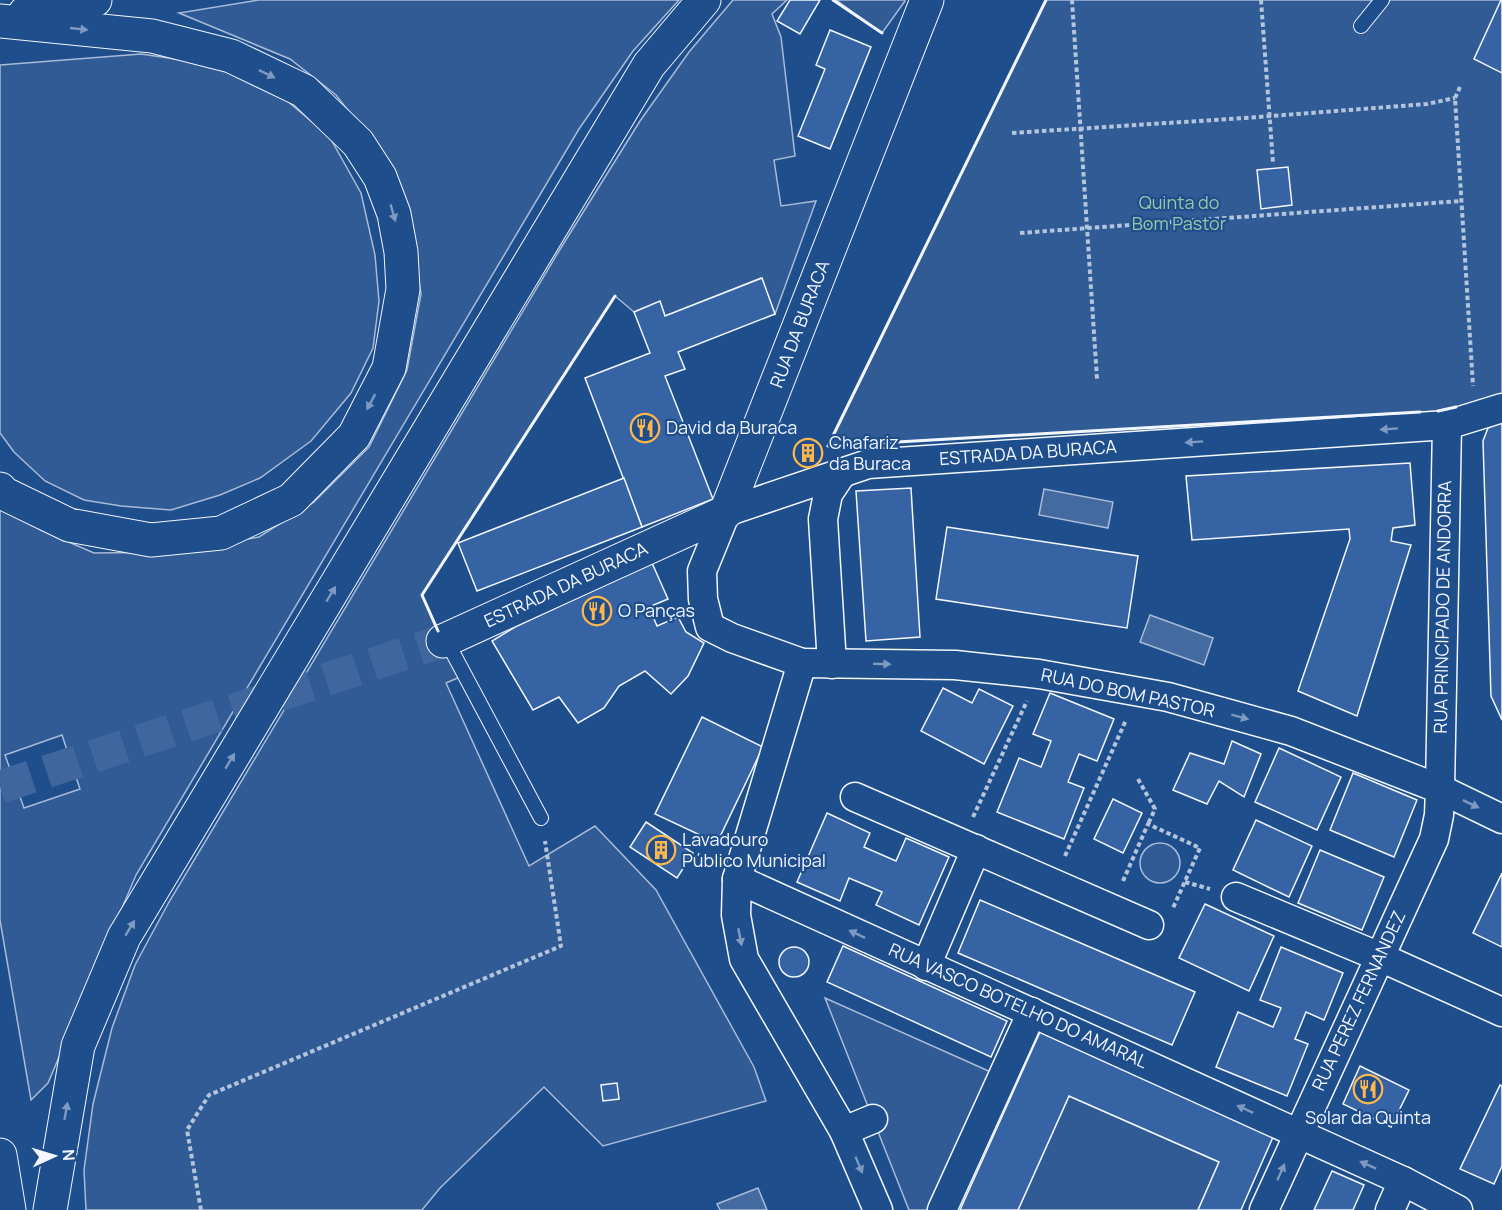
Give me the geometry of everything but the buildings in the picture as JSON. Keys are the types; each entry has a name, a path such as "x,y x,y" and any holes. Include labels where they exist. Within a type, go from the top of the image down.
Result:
{"main road":[{"path":"0,19 95,0"},
{"path":"50,1210 78,1046 124,937 649,65 704,0"},
{"name":"RUA DA BURACA","path":"726,512 927,0"},
{"path":"0,19 152,36 231,56 304,91 358,143 380,177 394,214 401,252 403,289 389,368 354,436 291,500 221,532 151,540 69,525 3,493 0,489"},
{"name":"ESTRADA DA BURACA","path":"445,640 726,512"},
{"path":"0,1155 9,1210"}],"street":[{"name":"ESTRADA DA BURACA","path":"726,512 868,464 1447,424 1502,408"},
{"name":"RUA PRINCIPADO DE ANDORRA","path":"1440,789 1447,424"},
{"path":"832,664 823,519 828,494 842,473"},
{"name":"RUA DA BURACA","path":"726,512 702,571 703,599 710,627 732,638 802,663"},
{"path":"802,663 737,879 736,915 744,959 844,1131 878,1210"},
{"name":"RUA DO BOM PASTOR","path":"802,663 955,665 1040,674 1168,697 1291,731 1440,789 1502,819"},
{"name":"RUA PEREZ FERNANDEZ","path":"1264,1210 1434,839 1439,815 1440,789"},
{"path":"855,797 1149,925"},
{"path":"926,966 969,846"},
{"name":"RUA VASCO BOTELHO DO AMARAL","path":"737,879 1403,1181 1458,1210"},
{"path":"1236,897 1380,957 1502,1012"},
{"path":"942,1210 1032,1012"},
{"path":"844,1131 873,1119"},
{"path":"1390,1210 1403,1181"}],"lane":[{"path":"1361,26 1382,0"},
{"path":"445,640 541,818"}],"path":[{"path":"1072,0 1097,379"},
{"path":"1261,0 1273,163"},
{"path":"1460,87 1455,98 1473,396"},
{"path":"1012,133 1426,104 1455,98"},
{"path":"1020,233 1461,201"},
{"path":"969,846 1040,674"},
{"path":"1053,883 1138,692"},
{"path":"1111,908 1155,809 1138,778"},
{"path":"201,1210 188,1130 209,1095 561,946 541,818"},
{"path":"1148,824 1200,848 1162,931 1149,925"}],"shaded area":[{"path":"259,0 679,0 633,51 579,129 136,875 48,1083 31,1100 0,920 0,505 41,530 94,553 177,552 259,537 314,502 369,447 407,370 421,294 409,218 375,145 336,95 290,59 179,13","holes":["62,735 80,789 24,808 5,755"]},
{"path":"733,0 787,0 772,14 781,37 795,156 774,160 781,206 816,201 775,314 761,278 665,316 660,302 634,312 615,296 422,595 460,677 446,683 529,866 595,826 656,890 754,1067 766,1101 603,1146 544,1087 440,1188 422,1210 86,1210 84,1170 93,1104 112,1028 135,965 169,902 559,251 640,121 689,52"},
{"path":"836,0 904,0 905,1 882,33"},
{"name":"Quinta do Bom Pastor","path":"1046,0 1502,0 1502,395 1441,411 828,446"},
{"path":"141,54 203,63 274,90 329,136 361,193 375,255 379,301 373,348 351,393 311,441 260,478 220,495 171,510 84,500 45,481 14,452 0,433 0,65"},
{"path":"1044,489 1113,502 1108,528 1039,515"},
{"path":"1150,615 1213,638 1204,665 1140,642"},
{"path":"1160,843 1168,844 1174,849 1179,855 1179,871 1174,877 1168,882 1160,883 1152,882 1146,877 1141,871 1140,863 1141,855 1146,849 1152,844"},
{"path":"825,998 1002,1077 944,1210 909,1210"},
{"path":"1069,1096 1219,1162 1198,1210 1018,1210"},
{"path":"758,1188 767,1210 720,1210 717,1204"}],"tunnel":[{"path":"0,787 443,641"}],"wall":[{"path":"833,0 882,33"},
{"path":"1046,0 828,446 1420,412"},
{"path":"438,631 422,595 615,296"},
{"path":"1438,411 1456,407"}],"place":[{"name":"David da Buraca","path":"645,428"},
{"name":"Chafariz da Buraca","path":"808,453"},
{"name":"O Panças","path":"597,611"},
{"name":"Lavadouro Público Municipal","path":"661,850"},
{"name":"Solar da Quinta","path":"1368,1089"}]}
